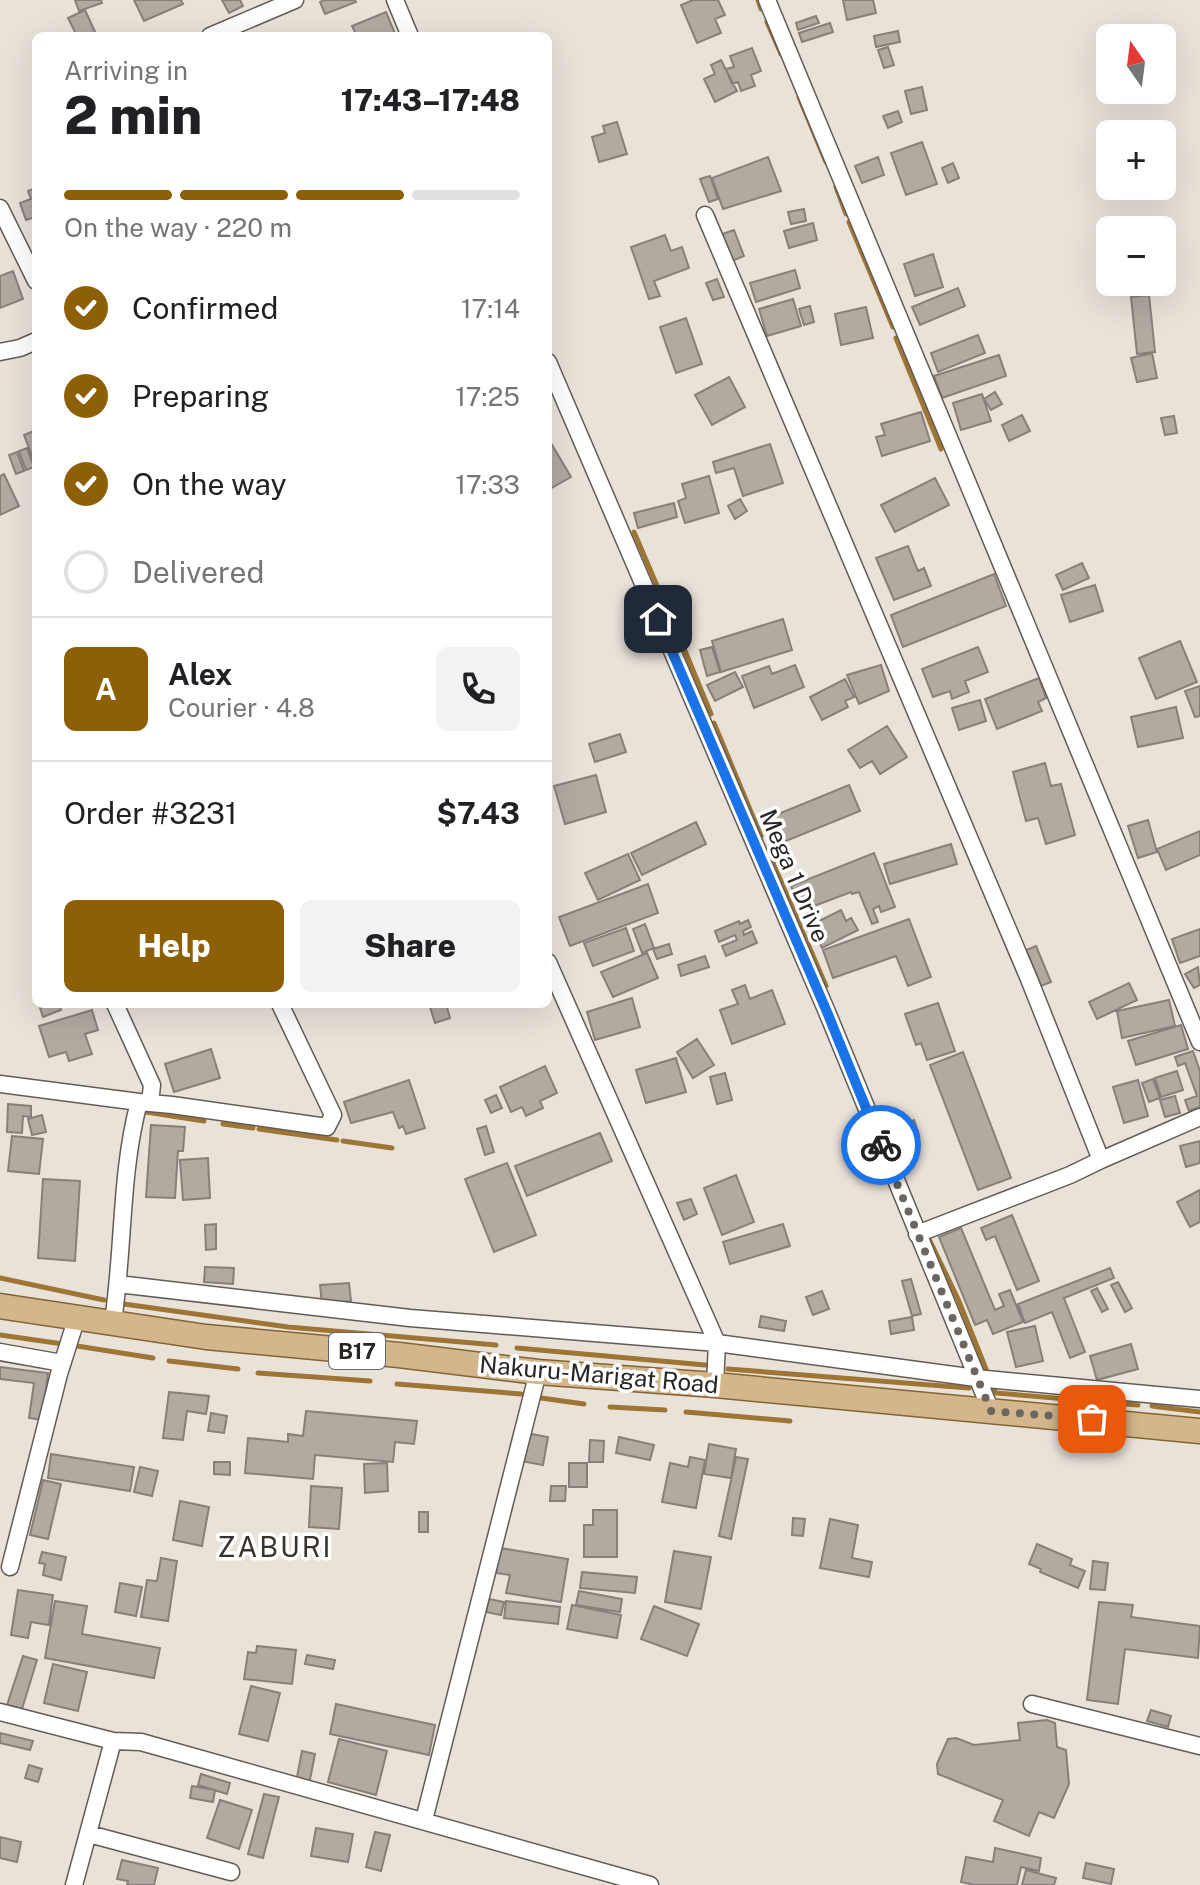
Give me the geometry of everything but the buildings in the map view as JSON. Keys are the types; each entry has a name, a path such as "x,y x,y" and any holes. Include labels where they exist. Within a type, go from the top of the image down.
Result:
{"main road":[{"name":"Nakuru-Marigat Road","path":"0,1306 206,1337 538,1372 715,1385 1200,1431"}],"street":[{"path":"219,32 295,0"},
{"path":"395,0 408,32"},
{"path":"767,0 1200,1042"},
{"path":"0,208 32,273"},
{"path":"705,215 1029,979 1101,1160"},
{"path":"0,352 32,343"},
{"name":"Mega 1 Drive","path":"552,371 827,1012 991,1411"},
{"path":"552,971 717,1343 715,1385"},
{"path":"113,1321 130,1136 152,1085 117,1008"},
{"path":"0,1084 327,1127 333,1115 282,1008"},
{"path":"917,1234 1070,1175 1200,1117"},
{"path":"118,1284 410,1318 717,1343 976,1378 1200,1399"},
{"path":"10,1567 62,1363 77,1317"},
{"path":"0,1352 62,1363"},
{"path":"424,1820 538,1372"},
{"path":"1144,1425 1146,1394"},
{"path":"1032,1704 1200,1746"},
{"path":"0,1712 113,1741 141,1742 650,1885"},
{"path":"74,1885 113,1741"},
{"path":"89,1834 231,1872"}],"waterway":[{"path":"758,0 761,9"},
{"path":"767,22 781,54"},
{"path":"799,97 826,162"},
{"path":"836,187 846,214"},
{"path":"849,222 893,327"},
{"path":"896,338 941,449"},
{"path":"634,532 673,623"},
{"path":"681,641 711,714"},
{"path":"714,723 761,836"},
{"path":"771,858 826,986"},
{"path":"146,1112 204,1121"},
{"path":"223,1124 253,1128"},
{"path":"259,1129 337,1140"},
{"path":"343,1141 392,1148"},
{"path":"929,1239 958,1299 986,1369"},
{"path":"0,1278 104,1300"},
{"path":"124,1304 288,1327 496,1345"},
{"path":"0,1335 63,1344"},
{"path":"77,1346 153,1358"},
{"path":"517,1348 705,1365"},
{"path":"169,1361 238,1369"},
{"path":"728,1369 969,1388"},
{"path":"258,1373 370,1381"},
{"path":"991,1383 996,1393 1138,1405"},
{"path":"397,1384 521,1394"},
{"path":"541,1398 584,1404"},
{"path":"1152,1406 1200,1412"},
{"path":"610,1407 665,1410"},
{"path":"686,1412 790,1421"}],"way so far":[{"path":"881,1145 991,1411 1092,1419"}],"district":[{"name":"ZABURI","path":"275,1547"}],"route":[{"path":"658,619 881,1145"}]}
